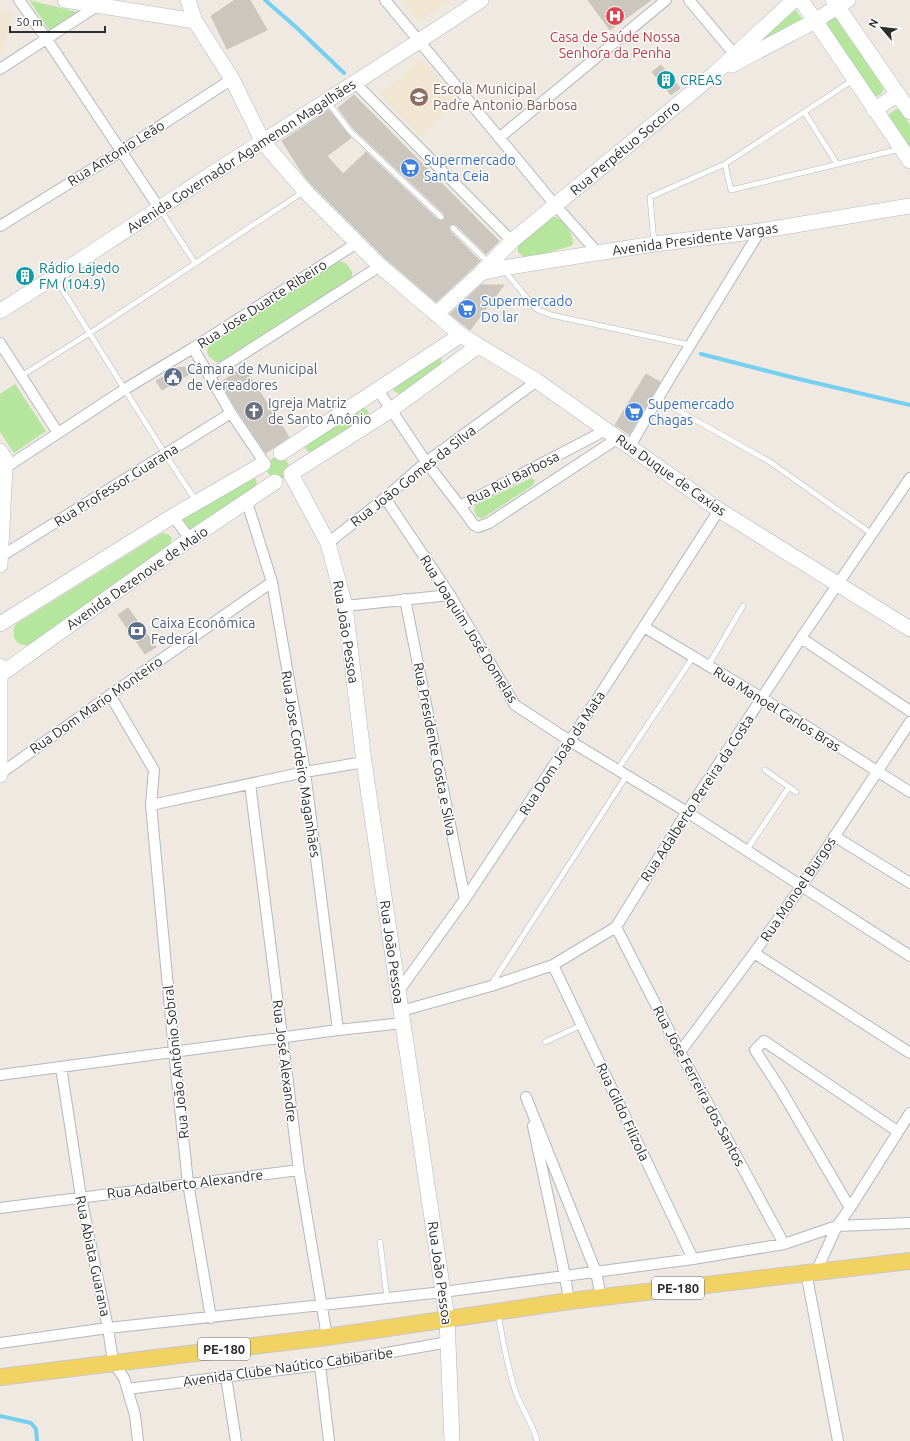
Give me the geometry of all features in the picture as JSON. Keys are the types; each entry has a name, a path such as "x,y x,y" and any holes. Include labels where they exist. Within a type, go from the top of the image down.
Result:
{"main road":[{"name":"PE-180","path":"0,1376 327,1337 569,1301 910,1261"}],"street":[{"path":"19,0 159,208"},
{"path":"65,0 195,21"},
{"name":"Rua Duque de Caxias","path":"188,0 195,21 232,79 263,142 305,191 380,266 461,335 537,382 719,510 910,629"},
{"path":"385,0 556,206 598,253"},
{"name":"Avenida Governador Agamenon Magalhães","path":"0,312 326,100 420,41 481,0"},
{"path":"499,138 666,0"},
{"path":"689,0 735,55"},
{"path":"714,75 794,0"},
{"path":"801,0 874,110 910,161"},
{"path":"714,75 815,21 840,2 910,112"},
{"path":"0,69 97,6"},
{"name":"Rua Perpétuo Socorro","path":"436,314 491,268 512,241 714,75"},
{"name":"Rua Antonio Leão","path":"0,226 120,152 232,79"},
{"path":"355,82 512,241"},
{"path":"874,110 898,94"},
{"name":"Avenida Presidente Vargas","path":"491,268 654,244 760,231 910,206"},
{"path":"618,438 658,399 760,231"},
{"name":"Rua Jose Duarte Ribeiro","path":"3,470 125,389 193,348 356,242"},
{"path":"209,376 380,266"},
{"path":"461,335 281,453 271,454 264,463 263,469 265,475 274,482 285,481 292,474 391,410 478,346"},
{"path":"0,343 58,433"},
{"path":"193,348 231,413 264,463"},
{"name":"Rua João Gomes da Silva","path":"328,543 385,498 426,462 537,382"},
{"name":"Rua Rui Barbosa","path":"378,390 426,462 474,525 478,527 484,526 618,438"},
{"name":"Rua Professor Guarana","path":"0,557 231,413"},
{"name":"Rua Rui Barbosa","path":"460,506 618,438"},
{"path":"0,451 5,459 3,470 0,565"},
{"path":"281,453 291,460 293,467 292,474"},
{"name":"Avenida Dezenove de Maio","path":"0,624 173,516 264,463"},
{"name":"Rua João Pessoa","path":"292,474 328,543 345,606 364,762 447,1319 452,1441"},
{"name":"Rua Adalberto Pereira da Costa","path":"0,1074 338,1030 402,1017 553,965 616,927 687,812 801,638 910,478"},
{"name":"Avenida Dezenove de Maio","path":"0,672 274,482"},
{"name":"Rua Joaquim José Domelas","path":"385,498 450,595 514,705 687,812 910,956"},
{"name":"Rua Jose Cordeiro Maganhães","path":"247,502 272,582 304,772 338,1030"},
{"name":"Rua Dom João da Mata","path":"398,992 465,900 570,741 719,510"},
{"path":"173,516 190,539"},
{"name":"Rua Dom Mario Monteiro","path":"0,774 272,582"},
{"path":"345,606 450,595"},
{"name":"Rua Presidente Costa e Silva","path":"405,599 465,900"},
{"name":"Rua Manoel Carlos Bras","path":"644,627 762,698 910,792"},
{"path":"801,638 910,710"},
{"path":"0,672 0,774"},
{"name":"Rua João Antônio Sobral","path":"110,695 154,770 150,805 174,1051 188,1183 211,1318"},
{"name":"Rua Monoel Burgos","path":"680,1052 801,887 910,722"},
{"path":"150,805 304,772 364,762"},
{"name":"Rua José Alexandre","path":"250,784 299,1170 327,1337"},
{"path":"834,836 910,883"},
{"name":"Rua Jose Ferreira dos Santos","path":"616,927 680,1052 784,1244"},
{"path":"754,953 910,1053"},
{"name":"Rua Gildo Filizola","path":"553,965 693,1259"},
{"path":"850,1208 755,1050 764,1041 897,1131"},
{"name":"Rua Abiata Guarana","path":"61,1067 81,1197 108,1328 113,1362 124,1378 135,1415 138,1441"},
{"path":"569,1301 565,1276 526,1097 596,1272 601,1297"},
{"path":"838,1441 811,1272 837,1226 910,1113"},
{"name":"Rua Adalberto Alexandre","path":"0,1208 299,1170"},
{"path":"0,1343 108,1328 322,1306 596,1272 693,1259 784,1244 837,1226 910,1222"},
{"name":"Avenida Clube Naútico Cabibaribe","path":"127,1389 320,1365 448,1342"},
{"path":"320,1365 329,1441"},
{"path":"226,1377 236,1441"}],"lane":[{"path":"654,244 650,197 725,164 805,113 854,79"},
{"path":"326,100 350,131 441,217"},
{"path":"805,113 837,164"},
{"path":"725,164 731,190 901,149"},
{"path":"21,376 90,333 305,191"},
{"path":"159,208 195,263"},
{"path":"453,228 491,268 536,309 551,315 690,344"},
{"path":"54,278 197,502"},
{"path":"658,399 770,462 872,534"},
{"path":"708,666 743,606"},
{"path":"491,986 693,656"},
{"path":"765,770 796,792"},
{"path":"746,851 789,787"},
{"path":"545,1042 582,1025"},
{"path":"380,1242 387,1298"},
{"path":"498,1312 508,1365 517,1393 537,1441"}],"shaded area":[{"path":"401,0 452,0 418,21"},
{"path":"0,11 12,13 3,50 0,52"},
{"name":"Escola Municipal Padre Antonio Barbosa","path":"422,59 457,99 420,137 380,94"}],"green space":[{"path":"29,0 77,12 49,30"},
{"path":"794,8 803,20 758,44"},
{"path":"834,18 837,18 884,89 880,95 873,97 827,25 828,22"},
{"path":"896,109 900,110 910,125 910,151 888,115"},
{"path":"555,217 564,224 570,232 573,240 573,244 571,246 530,258 524,257 518,252 518,245 549,218"},
{"path":"337,261 346,264 352,272 352,277 348,281 220,362 216,362 208,356 207,350 209,345"},
{"path":"440,357 442,359 441,364 401,395 394,391 393,387"},
{"path":"15,384 46,431 14,453 0,432 0,394"},
{"path":"363,407 368,411 369,415 313,454 306,450 305,445"},
{"path":"278,457 286,460 289,468 286,476 278,479 270,476 267,468 270,460"},
{"path":"253,477 256,479 257,486 191,531 188,529 182,519"},
{"path":"531,478 535,480 533,485 483,518 476,516 474,510 476,505"},
{"path":"162,533 168,534 172,538 168,546 29,645 21,644 15,639 14,628 16,624"}],"building":[{"path":"235,0 250,0 267,30 227,49 211,16"},
{"name":"Casa de Saúde Nossa Senhora da Penha","path":"588,0 651,0 610,30"},
{"name":"CREAS","path":"661,65 680,88 671,95 652,72"},
{"path":"354,95 499,241 486,254 456,225 450,225 450,231 480,261 436,302 386,259 312,185 304,176 282,141 329,110 351,138 327,156 343,174 366,152 438,220 444,220 444,214 353,128 338,108"},
{"path":"481,285 504,285 470,330 450,314"},
{"name":"Câmara de Municipal de Vereadores","path":"184,367 193,372 162,390 156,381 177,368"},
{"name":"Igreja Matriz de Santo Anônio","path":"244,367 289,437 266,453 237,410 221,382"},
{"name":"Supemercado Chagas","path":"646,374 660,382 629,434 615,425"},
{"name":"Caixa Econômica Federal","path":"128,608 156,647 145,654 118,615"}],"waterway":[{"path":"265,0 344,73"},
{"path":"701,354 910,405"},
{"path":"0,1416 31,1423 36,1429 37,1441"}],"place":[{"name":"Casa de Saúde Nossa Senhora da Penha","path":"615,16"},
{"name":"CREAS","path":"666,80"},
{"name":"Escola Municipal Padre Antonio Barbosa","path":"419,97"},
{"name":"Supermercado Santa Ceia","path":"410,168"},
{"name":"Rádio Lajedo FM (104.9)","path":"25,276"},
{"name":"Supermercado Do lar","path":"467,309"},
{"name":"Câmara de Municipal de Vereadores","path":"173,377"},
{"name":"Igreja Matriz de Santo Anônio","path":"254,411"},
{"name":"Supemercado Chagas","path":"634,412"},
{"name":"Caixa Econômica Federal","path":"137,631"}]}
